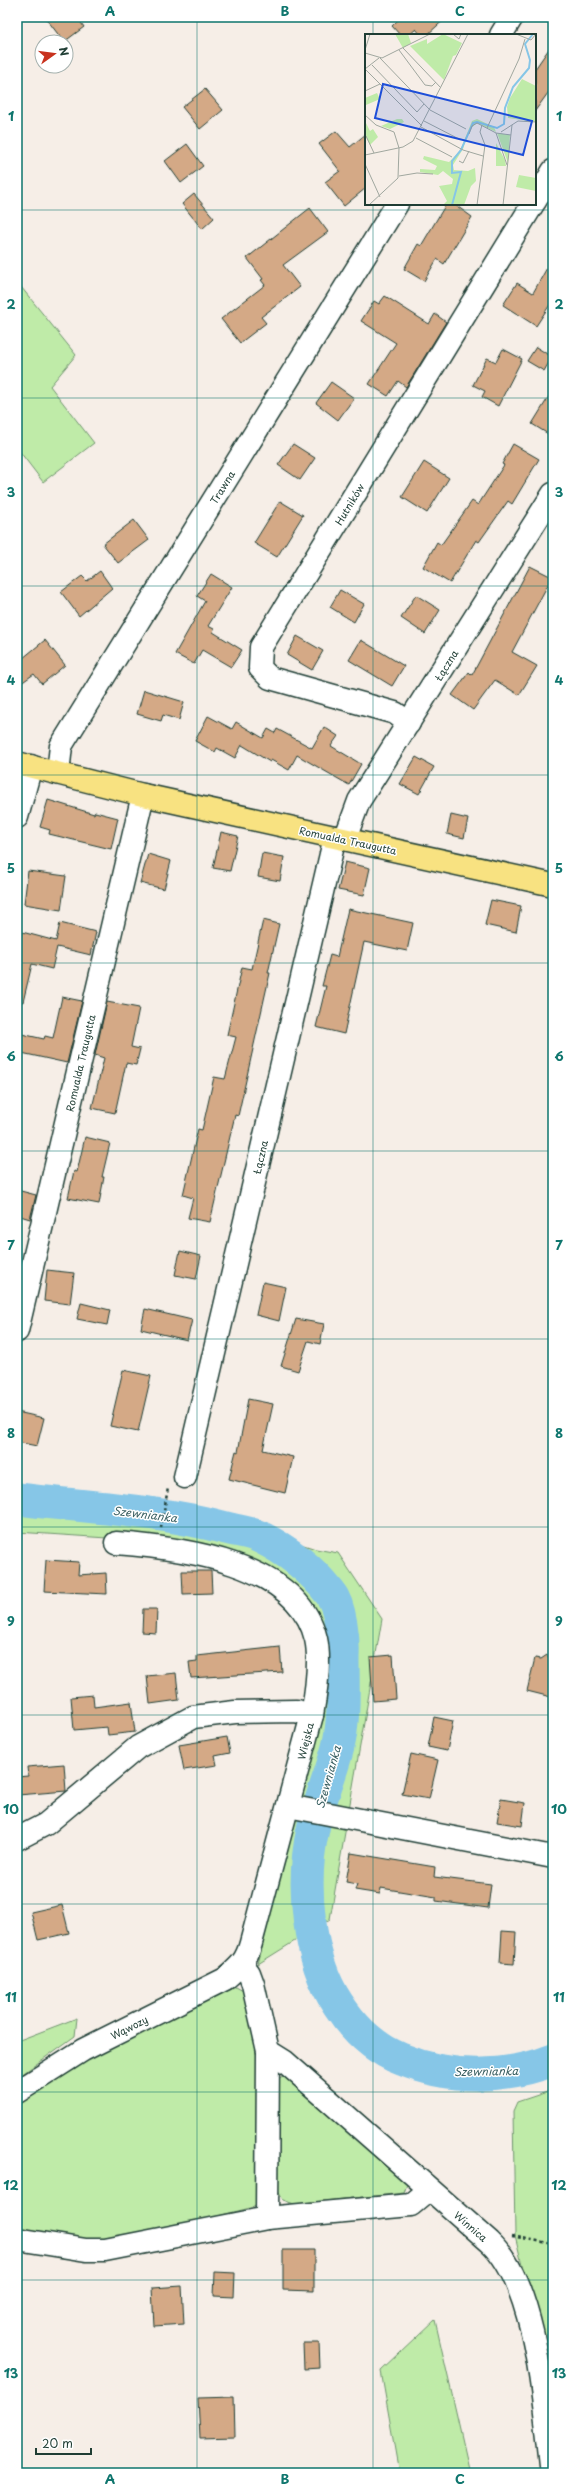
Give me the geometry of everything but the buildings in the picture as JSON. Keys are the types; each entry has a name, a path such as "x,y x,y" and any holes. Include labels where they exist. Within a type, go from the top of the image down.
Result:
{"main road":[{"name":"Romualda Traugutta","path":"24,764 143,795 553,885"}],"street":[{"path":"502,34 512,17"},
{"path":"536,199 553,171"},
{"name":"Trawna","path":"58,773 61,746 396,205"},
{"name":"Hutników","path":"409,723 395,713 270,678 260,668 259,657 261,647 532,205"},
{"name":"Łączna","path":"185,1477 340,838 359,802 553,494"},
{"path":"17,817 24,764"},
{"name":"Romualda Traugutta","path":"17,1331 143,795"},
{"path":"116,1543 157,1546 186,1551 248,1569 273,1583 294,1598 307,1616 316,1640 317,1686 312,1715"},
{"name":"Wiejska","path":"17,1840 46,1824 138,1747 193,1716 241,1712 296,1711 312,1715 288,1806"},
{"path":"288,1806 553,1857"},
{"name":"Wąwozy","path":"17,2092 83,2050 225,1979 242,1964 251,1943 288,1806"},
{"path":"242,1964 249,1972 253,1984 268,2051 267,2218"},
{"name":"Winnica","path":"268,2051 290,2066 429,2190 490,2242 509,2266 526,2312 533,2337 552,2473"},
{"path":"17,2239 86,2250 104,2250 267,2218 411,2205 429,2190"}],"path":[{"path":"157,1546 167,1492"},
{"path":"490,2242 515,2235 553,2244"}],"green space":[{"path":"17,282 76,355 50,386 94,443 43,482 17,448"},
{"path":"17,1491 67,1493 181,1505 316,1549 338,1553 382,1619 330,1919 258,1964 315,1729 322,1630 258,1565 107,1538 17,1532"},
{"path":"236,1987 245,1992 258,2040 259,2201 254,2207 122,2240 89,2245 17,2232 17,2102 51,2079 179,2011"},
{"path":"77,2018 75,2036 17,2078 17,2041"},
{"path":"287,2076 408,2181 404,2193 294,2204 283,2200 278,2191 279,2078"},
{"path":"553,2090 553,2416 546,2365 515,2235 513,2111 517,2102"},
{"path":"435,2320 470,2473 399,2473 381,2371"}],"waterway":[{"name":"Szewnianka","path":"17,1499 149,1513 201,1522 256,1535 289,1554 315,1576 334,1599 341,1624 343,1642 342,1725 338,1747 318,1808 309,1850 307,1872 307,1896 313,1942 319,1965 328,1985 344,2013 365,2037 391,2055 419,2066 458,2073 477,2074 516,2071 553,2060"}]}
